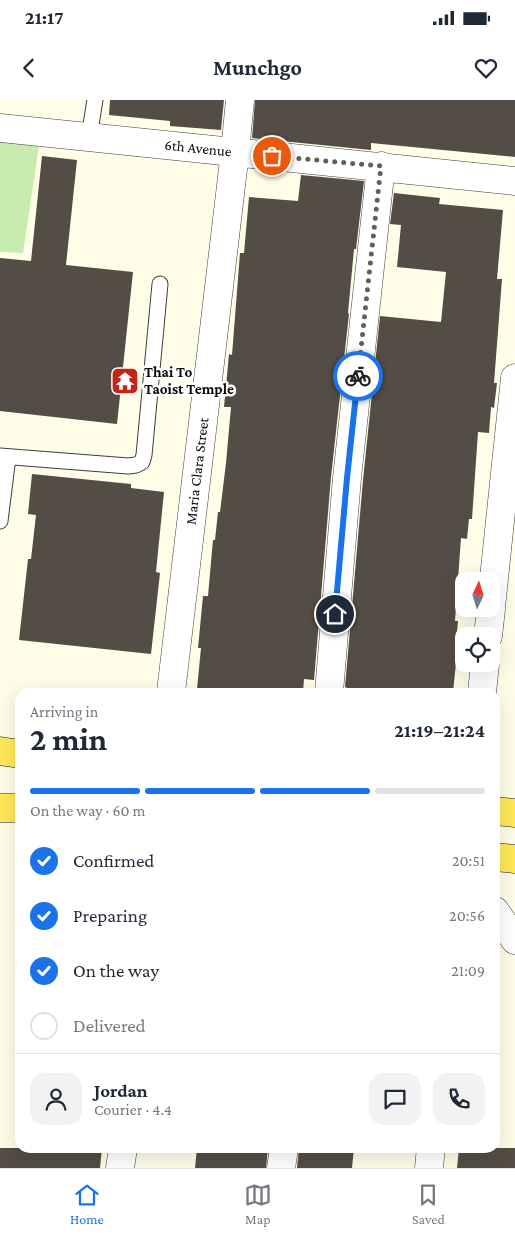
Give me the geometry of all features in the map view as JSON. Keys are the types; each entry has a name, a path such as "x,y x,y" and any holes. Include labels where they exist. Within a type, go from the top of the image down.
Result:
{"main road":[{"path":"0,751 15,753"},
{"path":"0,808 15,808"},
{"path":"500,812 515,813"},
{"path":"500,858 515,859"}],"street":[{"name":"Maria Clara Street","path":"171,688 240,100"},
{"name":"6th Avenue","path":"0,128 515,181"},
{"path":"329,688 347,478 381,166"},
{"path":"495,572 515,378"},
{"path":"482,688 484,672"},
{"path":"500,918 515,940"},
{"path":"120,1168 122,1153"},
{"path":"282,1168 284,1153"},
{"path":"429,1168 430,1153"}],"lane":[{"path":"89,137 95,100"},
{"path":"0,521 4,456 128,466 142,462 160,284"}],"green space":[{"path":"0,135 40,139 23,253 0,252"}],"building":[{"path":"110,100 224,100 221,130 170,126 170,121 109,115"},
{"path":"255,100 515,100 515,157 371,143 371,150 252,138"},
{"path":"42,156 77,160 66,265 133,272 117,424 0,411 0,258 31,261"},
{"path":"301,175 364,181 356,249 354,249 349,314 331,477 314,680 304,679 303,688 197,688 201,648 198,648 203,596 208,596 213,540 215,540 218,512 220,512 226,463 231,407 224,407 229,354 232,355 240,253 244,253 249,197 298,201"},
{"path":"394,193 440,198 439,204 503,210 497,279 502,279 494,383 497,383 494,408 491,407 489,433 478,432 472,519 469,519 467,539 461,538 459,572 455,572 455,621 458,621 457,627 455,627 453,688 347,688 345,687 363,480 380,316 441,322 446,272 397,267 401,225 390,224"},
{"path":"32,474 131,484 131,488 164,492 156,572 160,573 151,654 19,640 28,559 31,559 36,515 28,514"},
{"path":"0,1148 15,1148 15,1153 102,1153 100,1168 0,1168"},
{"path":"500,1148 515,1148 515,1168 457,1168 458,1153 500,1153"},
{"path":"196,1153 268,1153 266,1168 195,1168"},
{"path":"298,1153 354,1153 352,1168 297,1168"}],"way so far":[{"path":"272,156 381,166 358,376"}],"place":[{"name":"Thai To Taoist Temple","path":"125,381"}],"route":[{"path":"335,614 358,376"}]}
